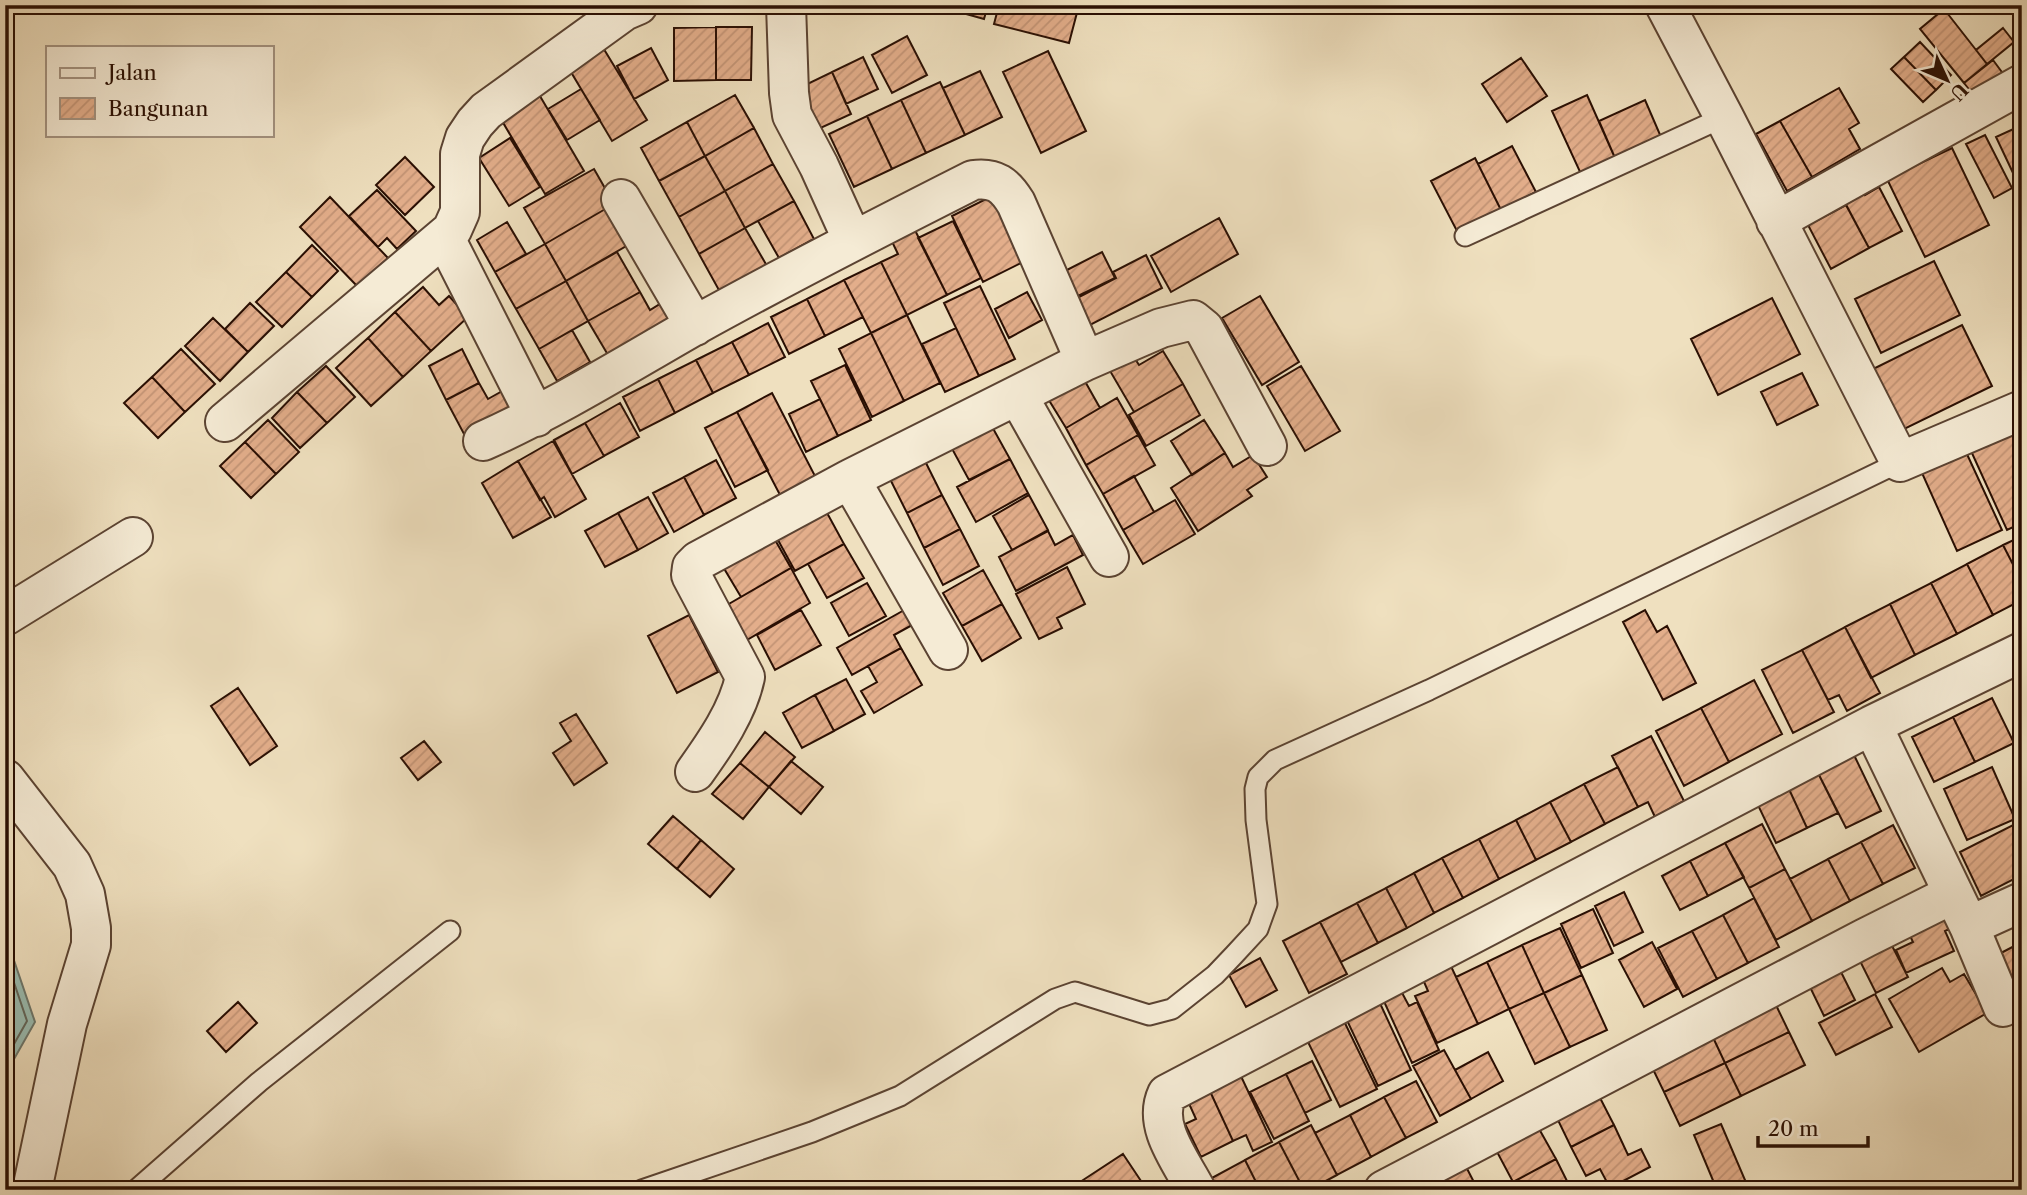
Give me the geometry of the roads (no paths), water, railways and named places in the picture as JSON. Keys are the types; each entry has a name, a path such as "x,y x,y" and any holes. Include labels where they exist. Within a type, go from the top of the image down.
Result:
{"street":[{"path":"225,422 445,238 460,218 460,154 465,138 486,111 624,11 638,5"},
{"path":"786,5 792,115 853,240"},
{"path":"1665,5 1900,461 2022,410"},
{"path":"1776,221 2022,84"},
{"path":"483,440 536,417 853,240 974,180 987,178 999,182 1009,190 1022,213 1085,361"},
{"path":"621,199 695,326"},
{"path":"445,238 536,417"},
{"path":"695,772 716,742 742,692 745,677 691,575 692,567 698,561 849,479 1085,361 1161,328 1193,320 1204,329 1267,446"},
{"path":"1018,396 1109,556"},
{"path":"849,479 948,650"},
{"path":"5,617 133,537"},
{"path":"1196,1190 1164,1127 1161,1106 1167,1094 1872,725 2022,652"},
{"path":"1872,725 1961,910 2003,1007"},
{"path":"5,779 72,864 88,911 91,945 67,1024 32,1190"},
{"path":"1384,1190 1865,937 1961,910 2022,902"}],"lane":[{"path":"1465,236 1724,117"},
{"path":"642,1190 812,1132 900,1096 1055,999 1075,992 1149,1015 1172,1009 1215,975 1258,929 1267,904 1256,820 1255,789 1258,777 1275,760 1429,690 1900,461"},
{"path":"136,1190 259,1082 450,931"}],"water":[{"path":"5,934 35,1022 5,1075"}]}
